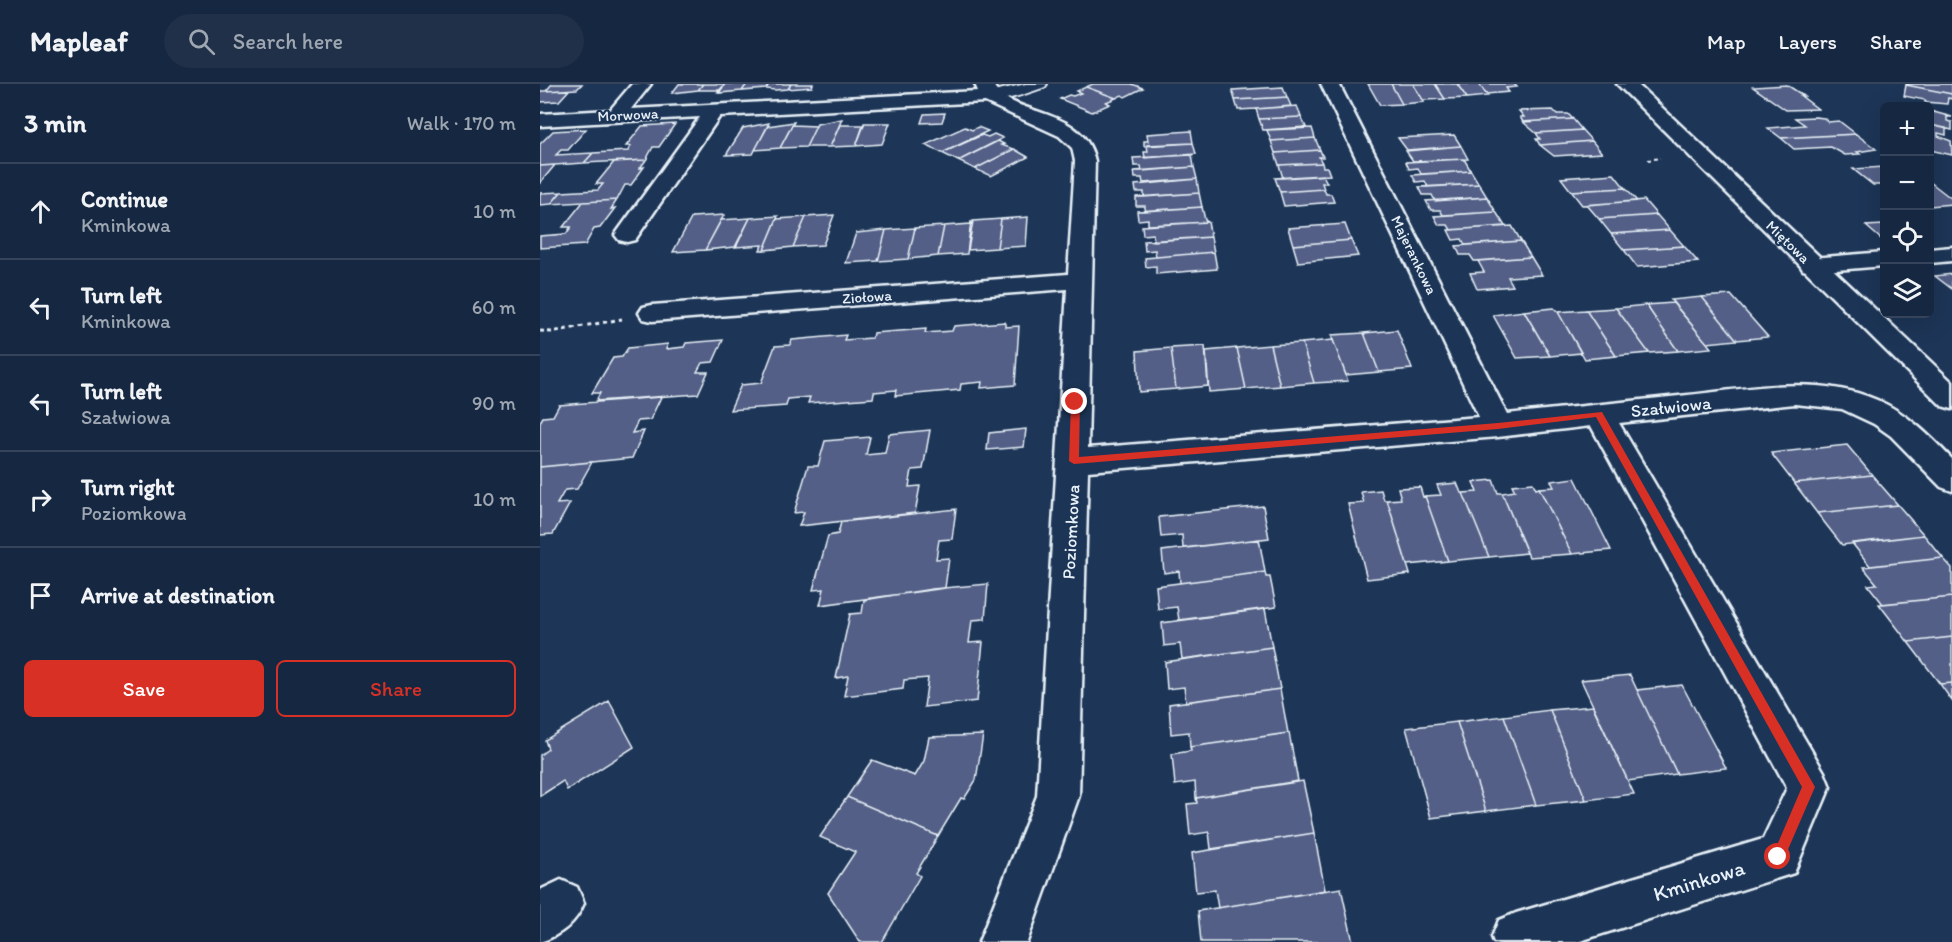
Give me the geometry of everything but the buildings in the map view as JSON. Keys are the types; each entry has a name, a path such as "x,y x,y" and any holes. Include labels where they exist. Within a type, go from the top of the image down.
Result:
{"street":[{"path":"615,116 642,84"},
{"name":"Majerankowa","path":"1330,84 1498,426"},
{"name":"Miętowa","path":"1626,84 1952,399"},
{"name":"Morwowa","path":"540,120 986,90"},
{"name":"Poziomkowa","path":"986,90 997,102 1055,126 1071,136 1082,147 1085,160 1058,796 1003,942"},
{"path":"627,235 715,110"},
{"path":"1934,256 1952,254"},
{"path":"1812,265 1880,259"},
{"name":"Ziołowa","path":"652,313 1081,280"},
{"name":"Szałwiowa","path":"1074,461 1498,426 1795,393 1843,397 1878,411 1915,439 1952,479"},
{"name":"Kminkowa","path":"1516,937 1778,857 1809,787 1599,414"}],"lane":[{"path":"986,90 1012,93 1040,84"}],"path":[{"path":"540,331 551,332 652,313"}],"route":[{"path":"1075,402 1074,461 1498,426 1599,414 1809,787 1778,857"}]}
